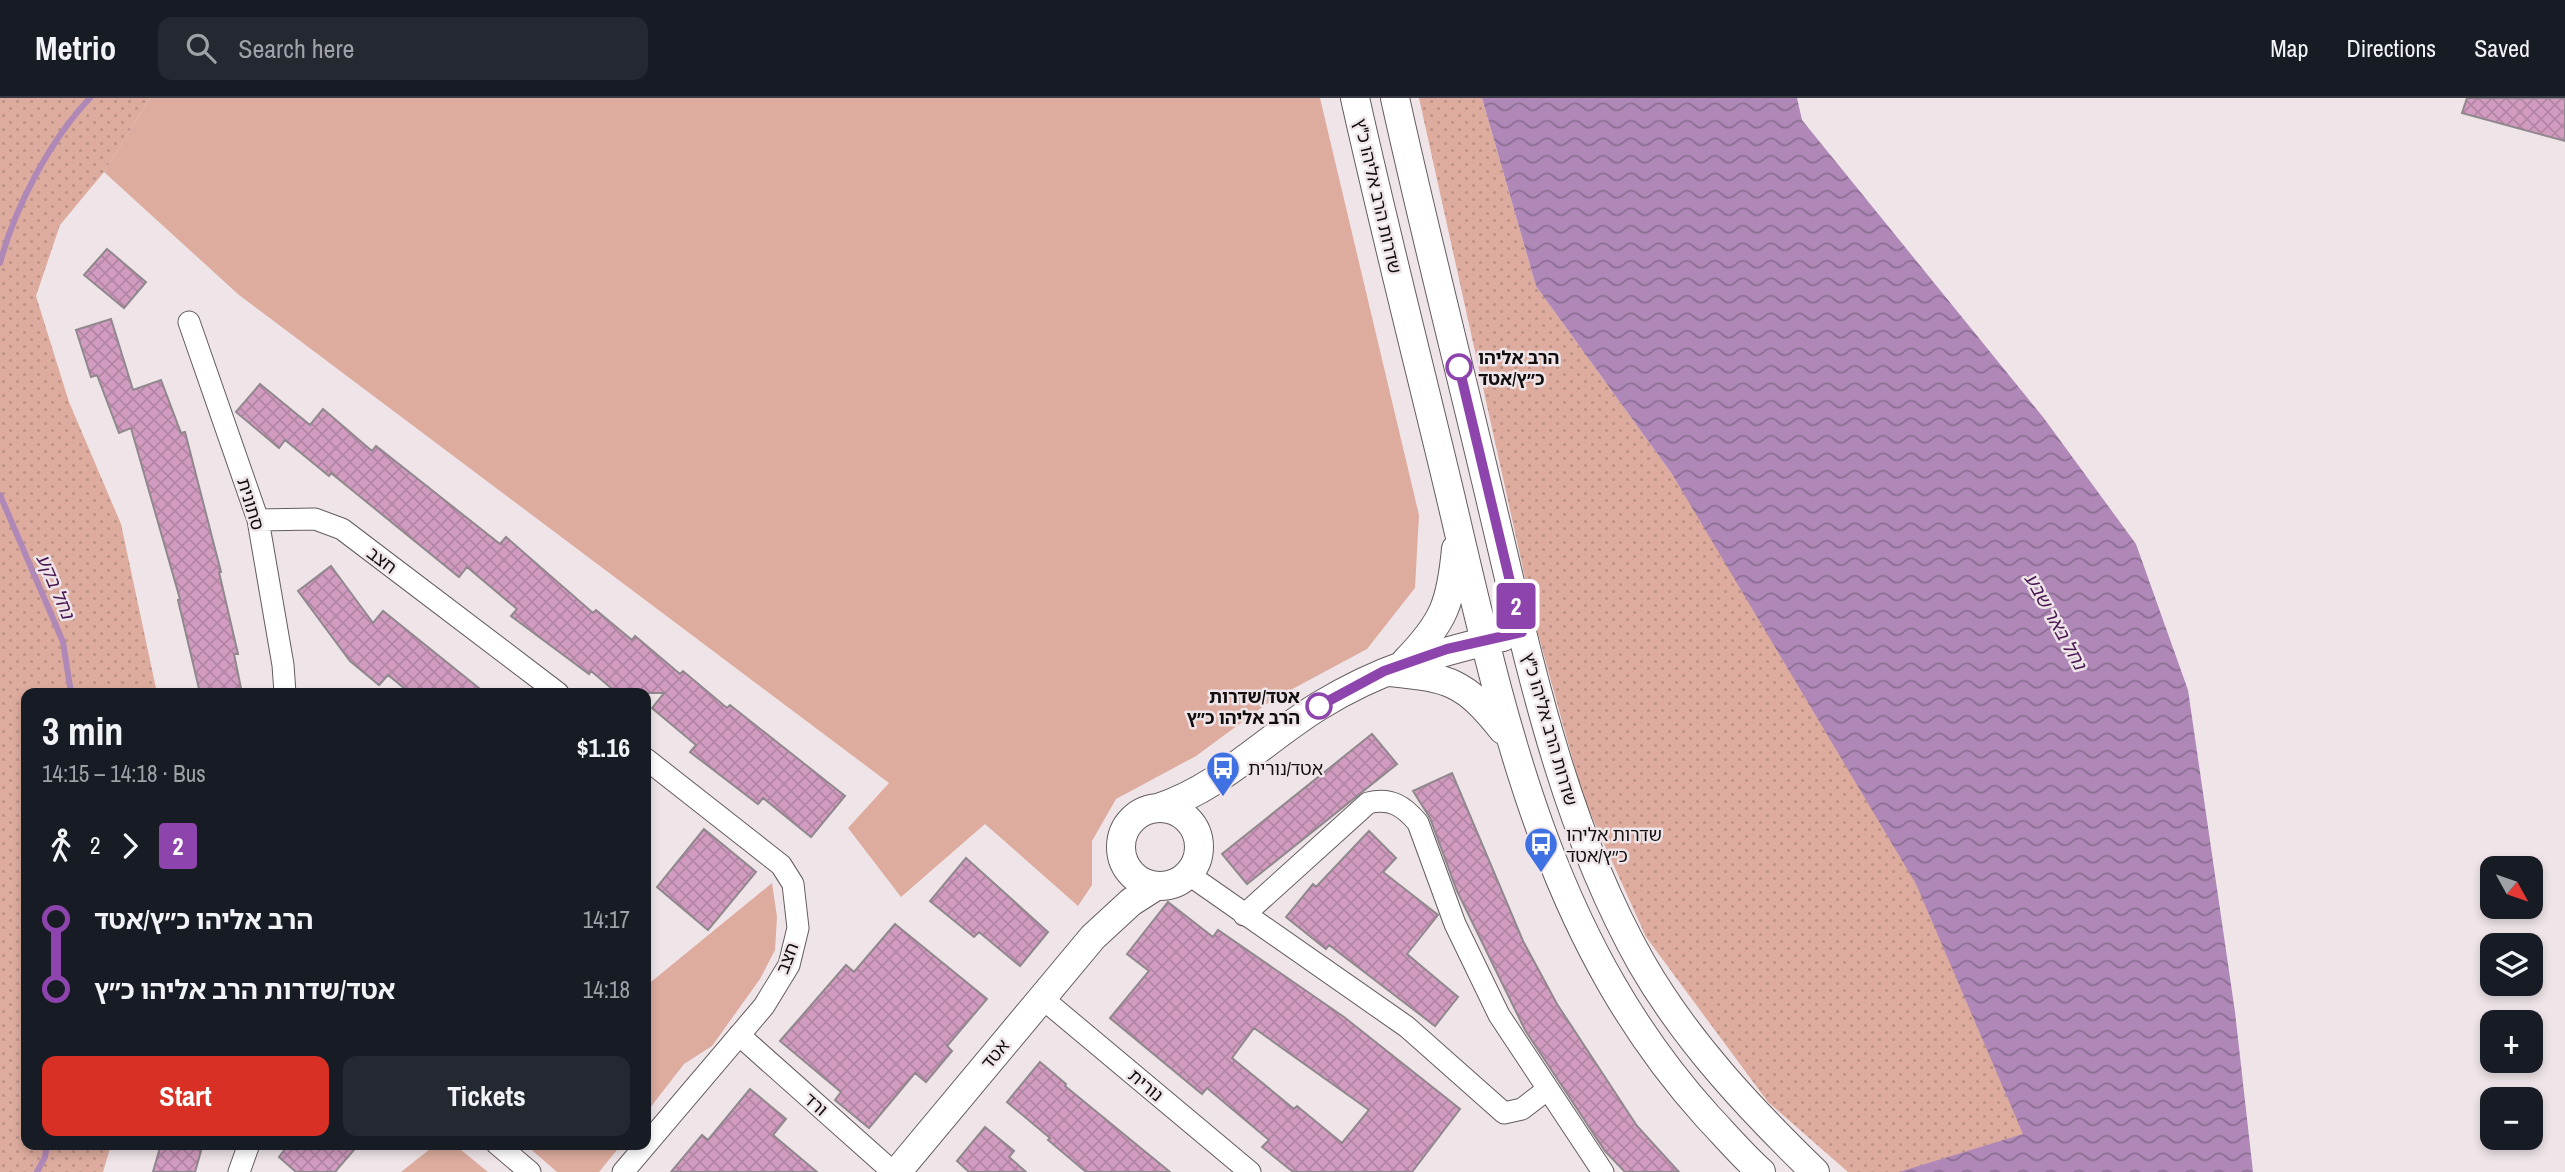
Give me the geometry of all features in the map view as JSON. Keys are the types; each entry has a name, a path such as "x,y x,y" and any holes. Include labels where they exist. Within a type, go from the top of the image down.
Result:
{"street":[{"name":"שדרות הרב אליהו כ\"ץ","path":"1355,98 1485,642 1510,739 1536,822 1608,982 1648,1044 1691,1097 1761,1172"},
{"name":"שדרות הרב אליהו כ\"ץ","path":"1395,98 1539,702 1573,808 1607,890 1642,963 1680,1021 1720,1072 1815,1172"},
{"name":"סתונית","path":"189,322 258,520 285,688"},
{"name":"חצב","path":"258,520 315,519 342,529 551,688"},
{"path":"1393,667 1428,639 1446,609 1453,580 1458,529"},
{"path":"1239,767 1209,812 1195,865 1188,874 1179,881 1156,886 1135,877 1122,856 1122,838 1127,826 1140,813 1199,792 1239,767 1317,708 1393,667 1447,649 1522,632"},
{"path":"1393,667 1440,678 1463,688 1483,705 1510,739"},
{"name":"חצב","path":"651,763 781,865 793,884 798,928 789,965 764,1006 651,1139"},
{"path":"1244,915 1358,810 1380,800 1398,804 1418,822 1455,924 1499,1015 1603,1172"},
{"path":"1158,808 1183,815 1195,829 1199,842"},
{"name":"אטד","path":"1093,937 1117,894 1122,856"},
{"path":"1188,874 1407,1027 1504,1113 1522,1109 1548,1089"},
{"name":"אטד","path":"895,1172 1093,937 1131,901 1156,886"},
{"name":"נורית","path":"1042,998 1250,1172"},
{"name":"ורד","path":"739,1035 895,1172"},
{"path":"239,1172 247,1150"},
{"path":"504,1150 530,1172"},
{"name":"חצב","path":"623,1172 642,1150"}],"shaded area":[{"path":"0,98 150,98 104,172 60,225 36,296 69,402 121,524 156,688 21,688 21,1150 110,1150 103,1172 0,1172"},
{"path":"150,98 1320,98 1419,515 1415,588 1367,649 1272,700 1196,756 1116,799 1092,841 1092,885 1078,906 985,824 901,897 848,828 889,783 239,295 104,172"},
{"path":"1419,98 1482,98 1536,286 1672,474 2109,1172 1848,1172 1768,1102 1646,937 1583,797 1535,623"},
{"path":"772,883 777,917 775,950 760,979 712,1046 684,1064 651,1107 651,982"},
{"path":"429,1150 461,1150 488,1172 401,1172"},
{"path":"532,1150 617,1150 599,1172 557,1172"}],"water":[{"name":"נחל באר שבע","path":"1482,98 1797,98 1802,120 2043,417 2136,544 2188,690 2235,1012 2253,1172 1899,1172 2023,1134 1916,884 1672,474 1536,286"}],"building":[{"path":"2467,98 2565,98 2565,141 2462,113"},
{"path":"107,249 146,282 124,308 84,275"},
{"path":"111,319 133,390 161,380 181,433 185,432 221,572 238,654 234,654 241,688 199,688 178,600 180,599 131,428 119,433 97,375 91,377 76,330"},
{"path":"260,384 310,425 323,409 372,451 376,446 500,544 506,537 593,613 596,610 632,640 635,636 680,674 683,671 727,708 730,705 845,796 811,837 763,798 758,804 690,752 696,745 652,708 664,693 651,693 651,688 611,688 591,671 589,674 511,616 517,609 467,567 459,577 331,473 329,476 285,440 279,448 236,412"},
{"path":"331,566 373,623 383,611 479,688 404,688 388,675 379,685 350,661 298,591"},
{"path":"1372,734 1397,764 1247,884 1222,854"},
{"path":"1452,773 1523,941 1557,1004 1637,1126 1679,1172 1625,1172 1605,1151 1525,1030 1457,891 1430,818 1413,791"},
{"path":"704,829 756,872 708,930 657,887"},
{"path":"1369,831 1396,858 1383,872 1438,915 1407,954 1458,997 1435,1026 1329,945 1326,949 1286,917 1313,884 1316,887"},
{"path":"966,858 1048,932 1020,966 979,932 974,937 930,901"},
{"path":"1168,902 1213,937 1218,930 1344,1017 1460,1109 1412,1172 1293,1172 1262,1147 1269,1140 1207,1088 1202,1094 1110,1018 1149,971 1127,954","holes":["1254,1028 1369,1110 1342,1143 1297,1106 1294,1109 1232,1058"]},
{"path":"895,924 987,999 947,1046 952,1051 926,1082 915,1073 869,1128 835,1100 841,1092 780,1041 846,965 854,972"},
{"path":"1040,1062 1066,1084 1065,1086 1170,1172 1086,1172 1048,1140 1050,1138 1007,1102"},
{"path":"750,1089 786,1119 773,1135 817,1172 671,1172 702,1135 708,1140"},
{"path":"985,1127 1014,1151 1009,1157 1026,1172 969,1172 957,1161"},
{"path":"159,1150 201,1150 195,1172 153,1172"},
{"path":"284,1150 354,1150 335,1172 296,1172 279,1157"}],"waterway":[{"name":"נחל בקע","path":"0,263 15,220 36,175 61,134 90,98"},
{"name":"נחל בקע","path":"0,495 63,642 70,688"},
{"name":"נחל בקע","path":"37,1172 46,1150"}],"bus line":[{"name":"2","path":"1319,706 1384,671 1447,649 1522,632 1459,367"}],"place":[{"name":"הרב אליהו כ״ץ/אטד","path":"1459,367"},
{"name":"אטד/שדרות הרב אליהו כ״ץ","path":"1319,706"},
{"name":"אטד/נורית","path":"1223,798"},
{"name":"שדרות אליהו כ״ץ/אטד","path":"1541,874"}]}
